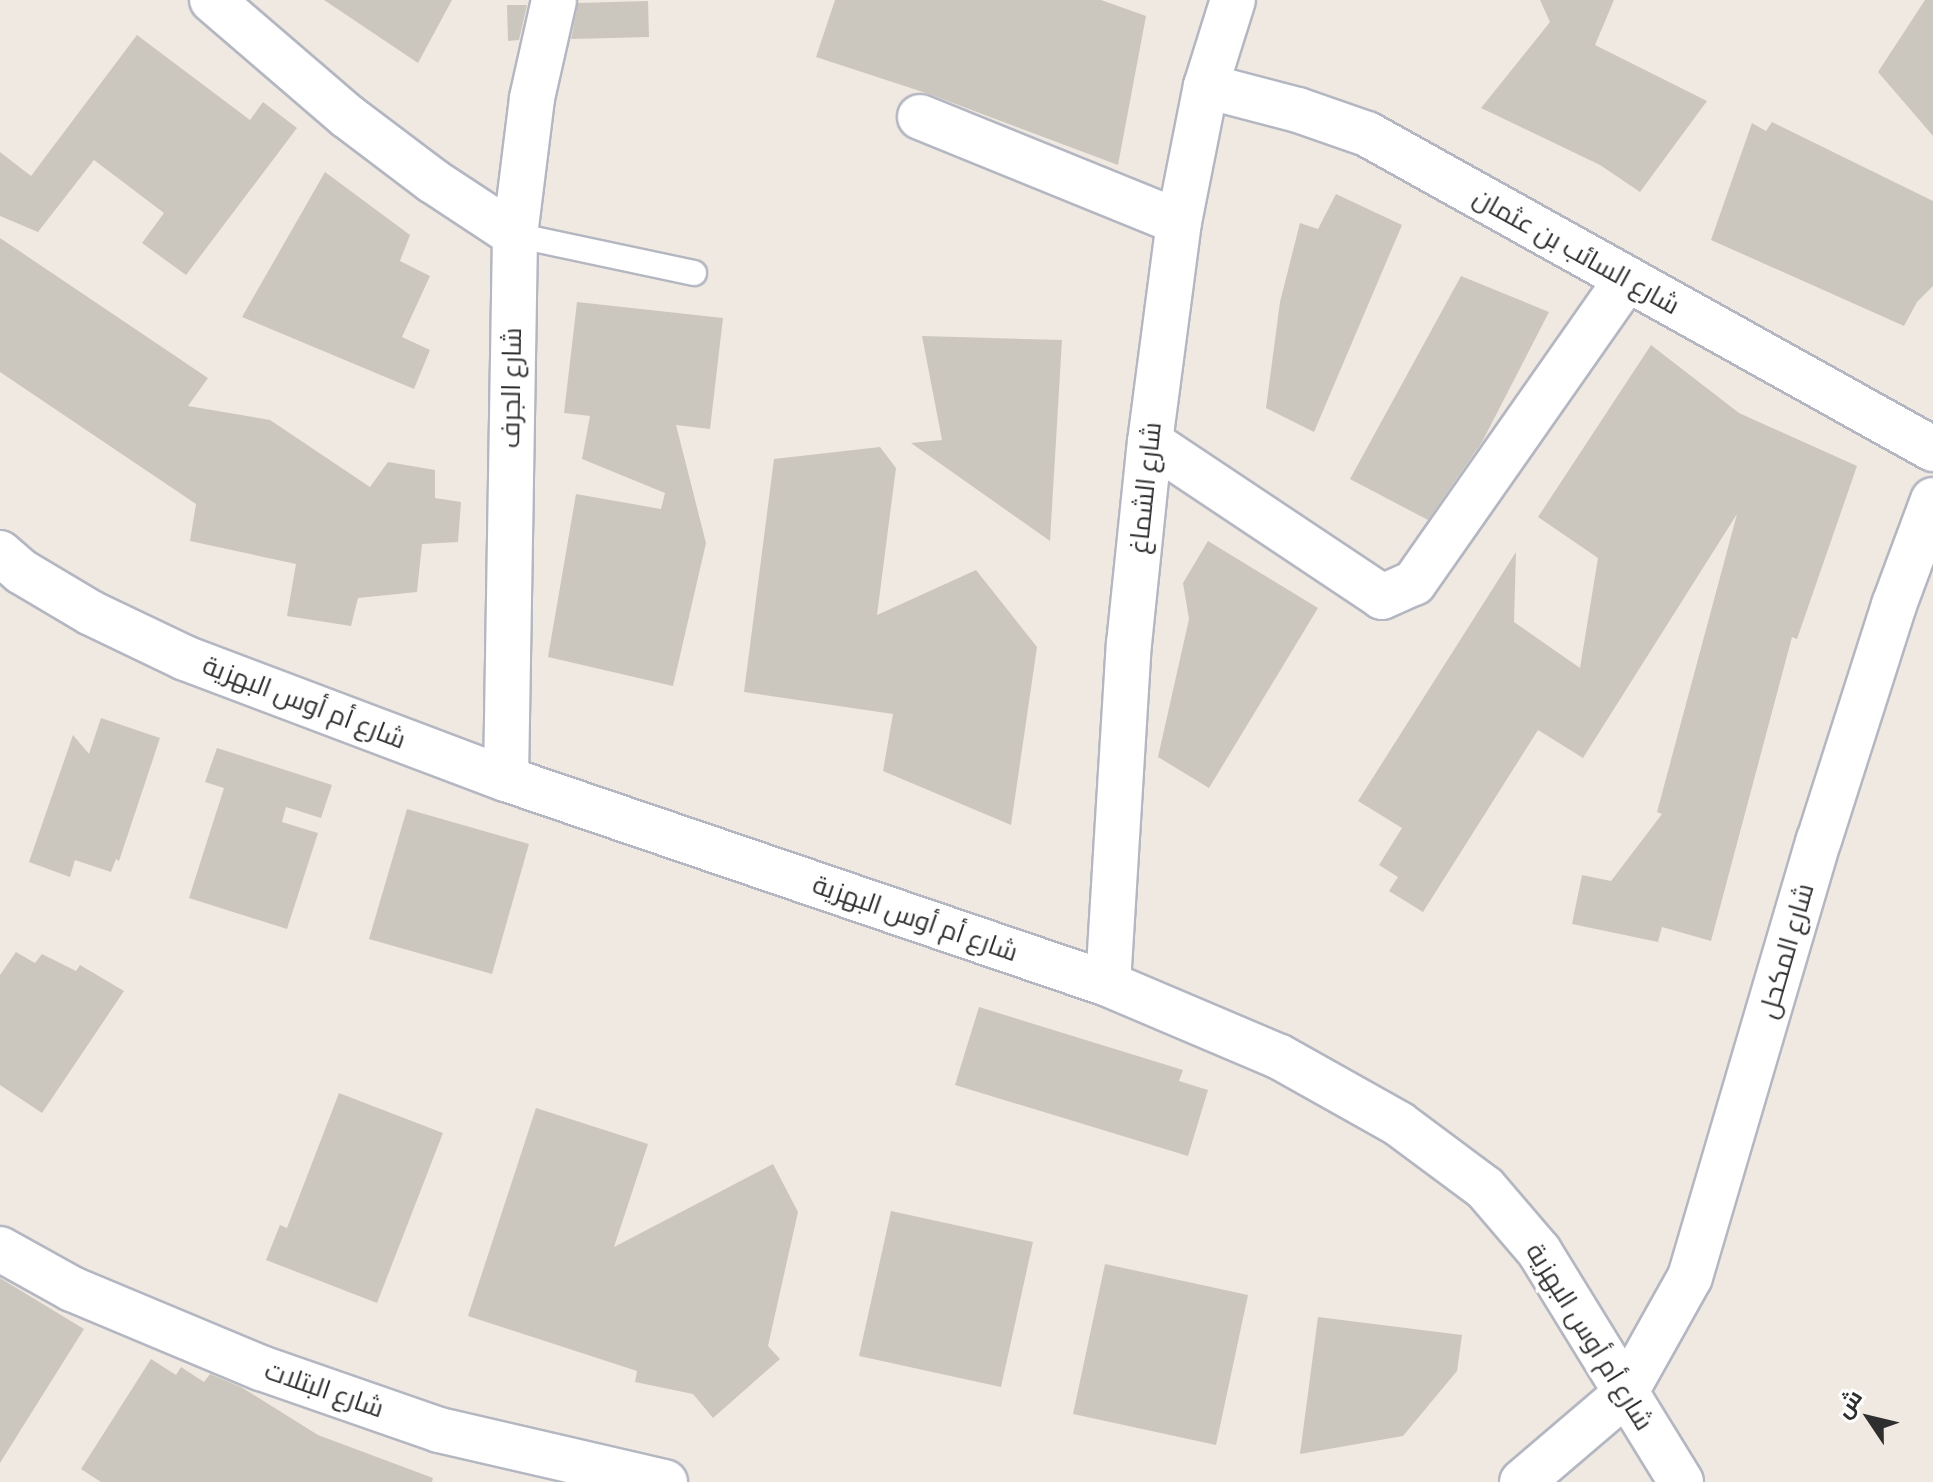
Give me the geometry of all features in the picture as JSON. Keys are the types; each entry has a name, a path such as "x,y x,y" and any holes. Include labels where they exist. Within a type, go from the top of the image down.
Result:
{"street":[{"path":"212,0 347,116 433,181 515,235"},
{"name":"شارع الجرف","path":"506,779 515,235 532,98 554,0"},
{"name":"شارع الشماغ","path":"1108,984 1129,644 1150,442 1179,222 1206,86 1233,0"},
{"name":"شارع السائب بن عثمان","path":"1206,86 1298,110 1367,134 1933,449"},
{"path":"920,117 1179,222"},
{"path":"1150,442 1382,597 1414,583 1626,280"},
{"name":"شارع المكحل","path":"1624,1395 1690,1277 1824,826 1894,605 1933,500"},
{"name":"شارع أم أوس البهزية","path":"0,553 22,572 91,613 185,658 506,779 1108,984 1278,1056 1399,1124 1485,1188 1539,1251 1624,1395 1681,1482"},
{"name":"شارع البتلات","path":"0,1249 72,1289 275,1373 439,1430 665,1482"},
{"path":"1522,1482 1624,1395"}],"lane":[{"path":"515,235 694,273"}],"building":[{"path":"324,0 452,0 418,63"},
{"path":"835,0 1101,0 1146,16 1118,165 929,94 816,57"},
{"path":"1540,0 1614,0 1595,45 1707,101 1640,192 1600,165 1481,108 1550,22"},
{"path":"1925,0 1933,0 1933,136 1878,72"},
{"path":"648,1 649,37 571,39 578,3"},
{"path":"507,5 527,5 519,40 508,41"},
{"path":"137,35 250,120 263,102 297,128 186,275 142,243 164,213 94,160 38,232 0,216 0,152 31,176"},
{"path":"1772,122 1933,201 1933,286 1917,302 1904,326 1711,240 1752,123 1766,131"},
{"path":"325,172 410,235 400,261 430,276 402,337 430,350 414,389 242,317"},
{"path":"1336,194 1402,225 1314,432 1266,408 1280,302 1300,223 1318,229"},
{"path":"0,238 208,378 188,406 270,420 370,487 388,462 435,470 435,498 461,502 458,542 422,544 417,592 358,598 351,626 287,616 296,564 190,541 196,504 0,372"},
{"path":"1461,276 1549,312 1482,442 1428,520 1350,479"},
{"path":"577,302 723,318 710,429 676,425 706,543 673,686 548,657 576,494 661,509 665,493 582,459 590,416 564,413"},
{"path":"922,336 1062,340 1050,541 911,443 942,440"},
{"path":"1651,345 1739,413 1857,466 1797,639 1792,637 1711,941 1662,927 1658,942 1572,924 1582,875 1611,881 1662,814 1657,812 1737,514 1583,758 1538,730 1423,912 1389,891 1398,877 1379,865 1402,828 1358,801 1516,552 1514,622 1580,668 1598,558 1538,517"},
{"path":"880,447 896,468 877,615 976,570 1037,647 1011,825 883,771 893,714 744,692 774,459"},
{"path":"1208,541 1318,608 1209,788 1158,757 1189,619 1183,583"},
{"path":"101,718 160,738 119,861 116,859 111,872 75,860 70,877 29,862 73,735 89,754"},
{"path":"217,748 332,785 321,818 286,807 282,822 318,833 287,929 189,898 224,788 205,782"},
{"path":"407,809 529,844 492,974 369,939"},
{"path":"16,952 35,963 42,954 76,971 80,965 124,991 42,1113 0,1085 0,975"},
{"path":"979,1007 1183,1070 1179,1081 1208,1090 1188,1156 955,1085"},
{"path":"339,1093 443,1133 377,1303 266,1260 280,1225 287,1228"},
{"path":"536,1108 648,1144 614,1247 773,1164 798,1212 768,1346 780,1359 713,1418 693,1394 635,1382 637,1371 468,1316"},
{"path":"891,1211 1033,1242 1001,1387 859,1356"},
{"path":"1105,1264 1248,1295 1216,1445 1073,1414"},
{"path":"0,1278 84,1329 0,1463"},
{"path":"1318,1317 1462,1335 1457,1371 1403,1436 1300,1454"},
{"path":"151,1359 176,1375 181,1367 204,1382 210,1374 241,1387 318,1435 433,1478 432,1482 101,1482 81,1469"}]}
